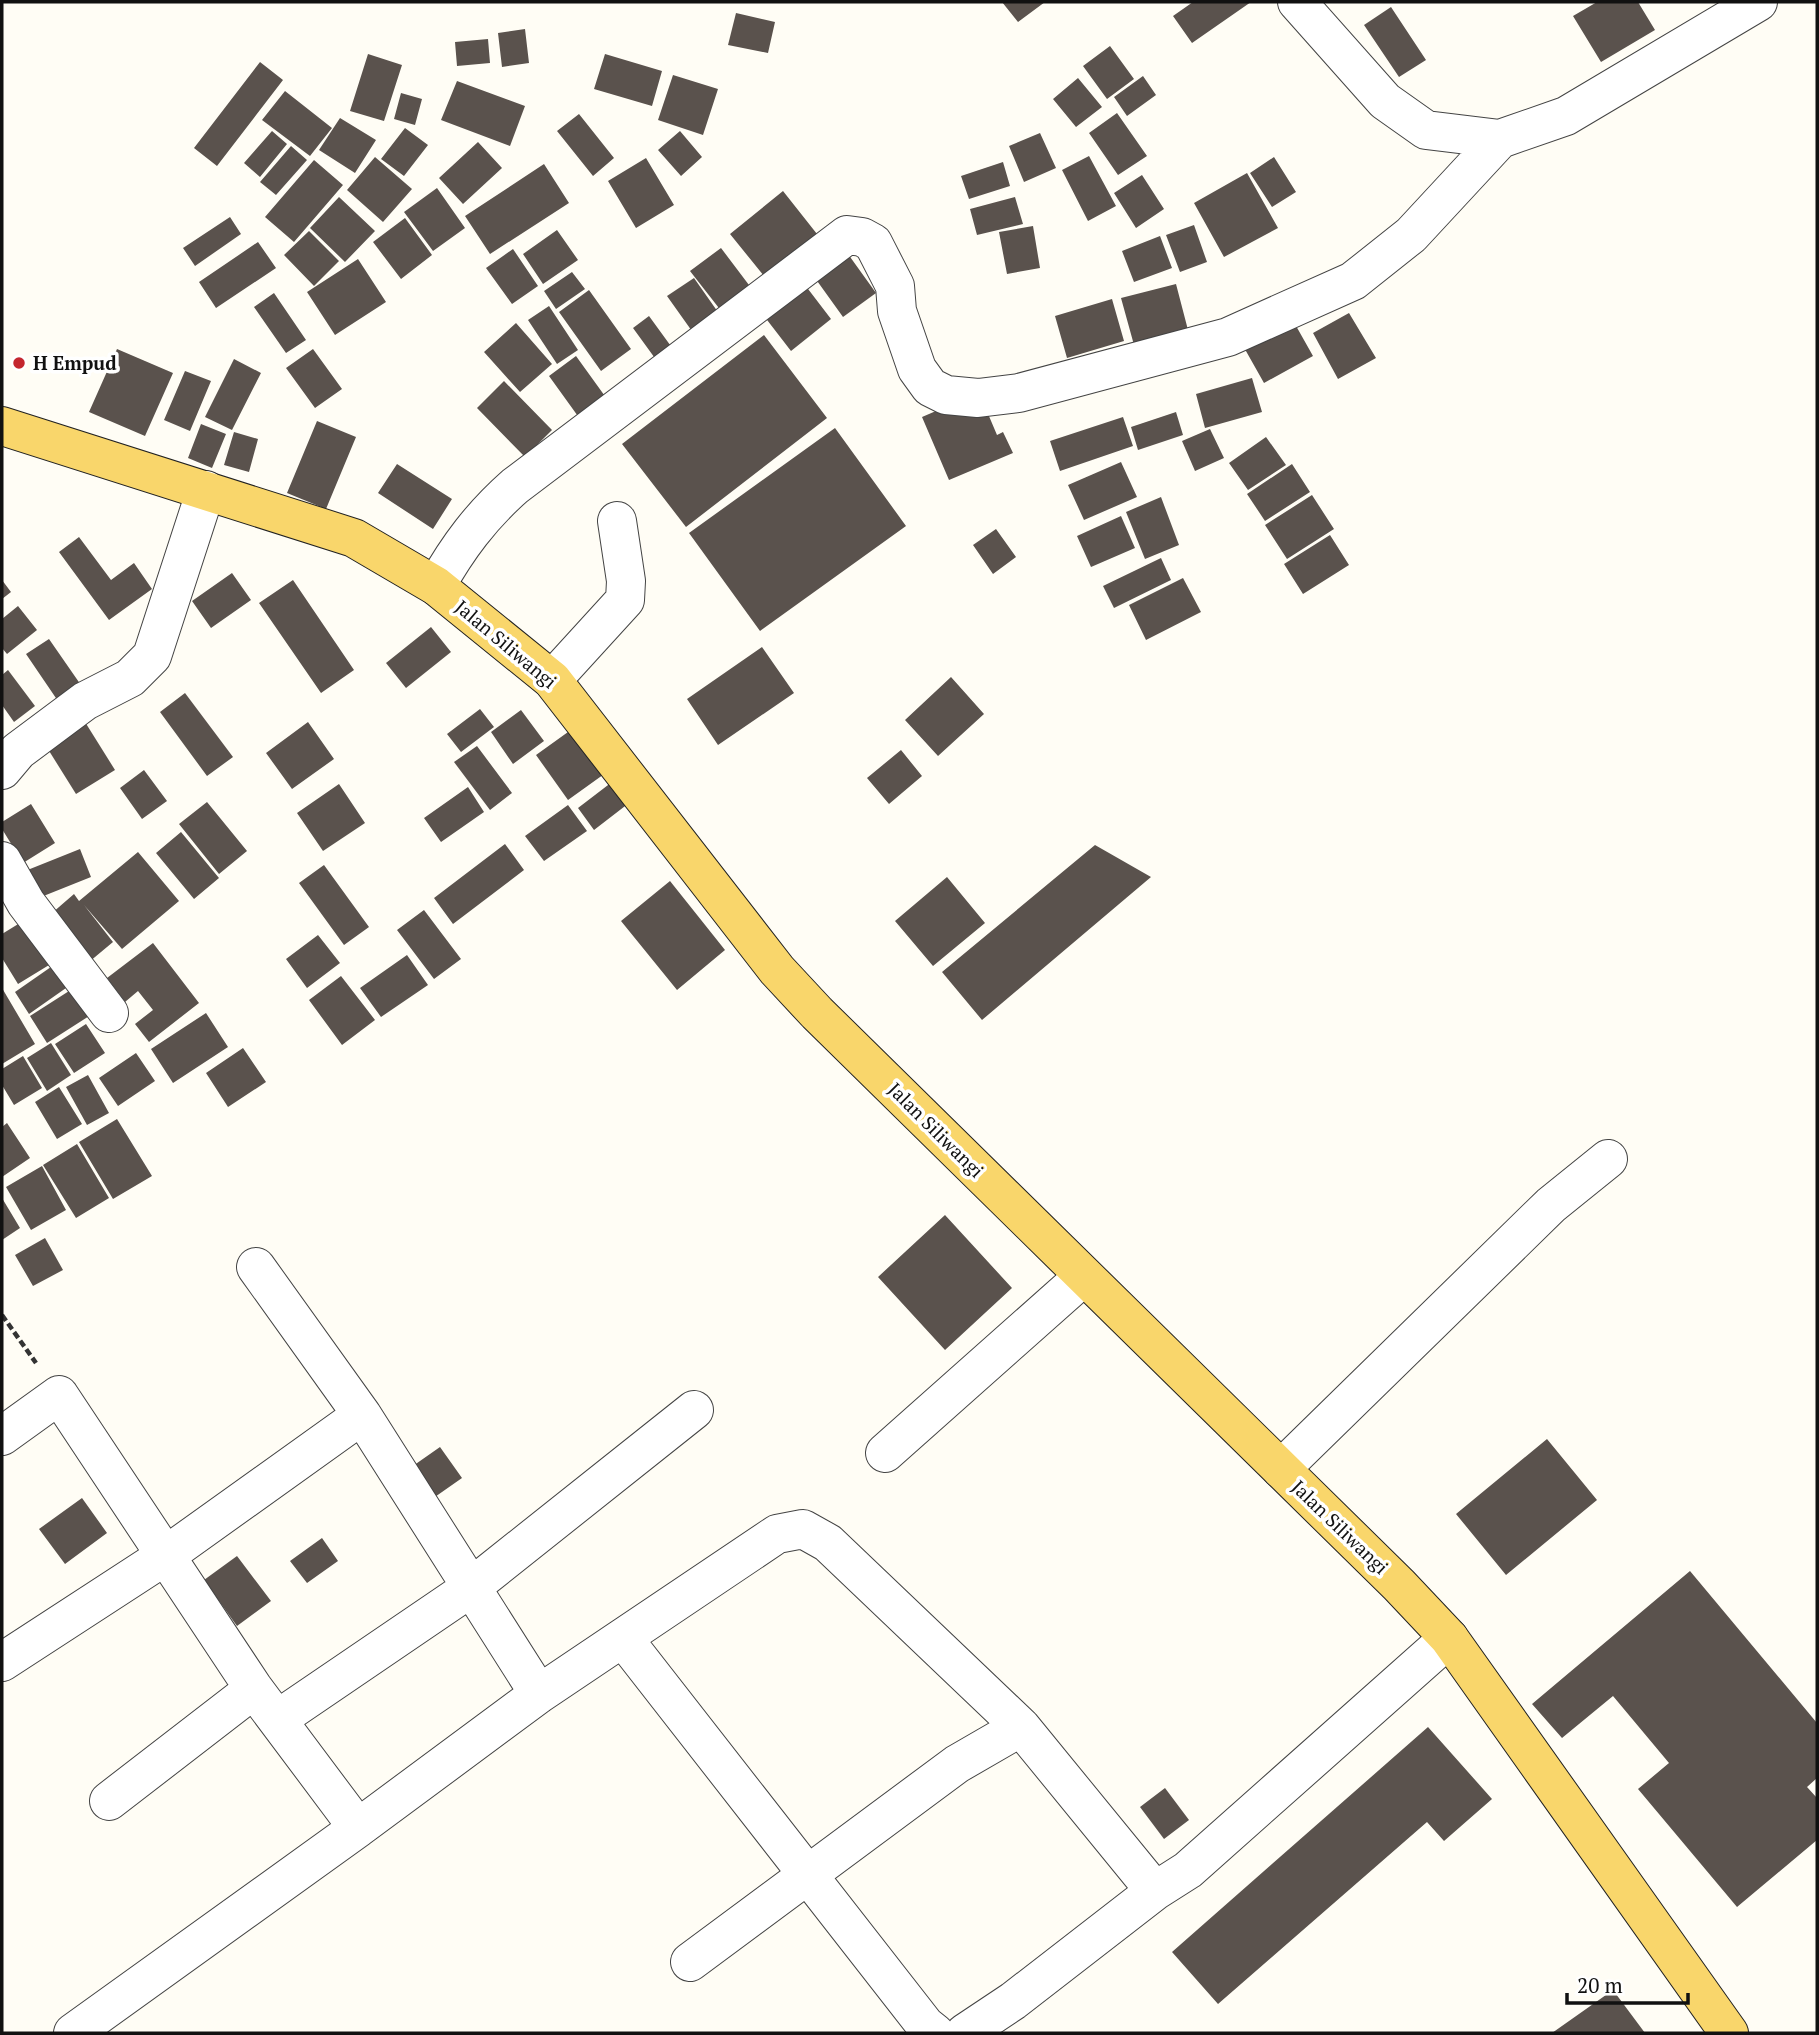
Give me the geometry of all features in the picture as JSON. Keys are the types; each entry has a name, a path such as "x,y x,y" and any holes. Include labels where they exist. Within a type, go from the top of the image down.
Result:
{"main road":[{"name":"Jalan Siliwangi","path":"2,426 354,538 436,586 552,680 777,970 1083,1276 1399,1585 1448,1638 1729,2033"}],"street":[{"path":"1297,2 1385,101 1426,130 1500,139 1566,116 1758,2"},
{"path":"436,586 460,543 487,510 515,486 847,235 862,237 873,243 895,286 897,311 917,369 930,387 946,395 978,398 1019,393 1228,337 1353,281 1411,235 1500,139"},
{"path":"2,770 18,751 85,701 130,678 152,656 206,490"},
{"path":"552,680 625,600 626,581 617,521"},
{"path":"2,861 26,903 109,1013"},
{"path":"1280,1469 1331,1423 1551,1205 1608,1159"},
{"path":"256,1267 362,1415 469,1589 539,1694"},
{"path":"885,1453 1083,1276"},
{"path":"2,1436 59,1395 254,1689 358,1828"},
{"path":"278,1719 469,1589 694,1410"},
{"path":"2,1662 165,1556 362,1415"},
{"path":"73,2033 539,1694 777,1534 803,1529 828,1543 1021,1727 1155,1891"},
{"path":"623,1638 925,2025 935,2033"},
{"path":"965,2033 1013,2001 1155,1891 1188,1870 1448,1638"},
{"path":"109,1801 254,1689"},
{"path":"690,1962 957,1764 1021,1727"}],"path":[{"path":"2,1315 59,1395"}],"building":[{"path":"1002,2 1045,2 1018,22"},
{"path":"1193,2 1251,2 1192,43 1173,16"},
{"path":"1597,2 1638,2 1655,30 1601,62 1573,16"},
{"path":"1391,7 1426,60 1399,77 1364,25"},
{"path":"736,13 775,22 768,53 728,45"},
{"path":"525,29 529,63 502,67 498,33"},
{"path":"488,39 490,63 457,66 455,42"},
{"path":"1110,46 1134,79 1107,99 1083,66"},
{"path":"368,54 402,65 384,121 350,111"},
{"path":"605,54 662,71 652,106 594,89"},
{"path":"260,62 283,80 217,166 194,148"},
{"path":"673,75 718,89 703,135 658,120"},
{"path":"1143,76 1156,95 1127,116 1114,97"},
{"path":"1078,78 1102,107 1076,127 1053,99"},
{"path":"457,81 525,106 510,146 441,120"},
{"path":"285,91 332,128 310,156 262,120"},
{"path":"401,93 422,99 415,125 394,119"},
{"path":"1117,113 1147,156 1118,175 1089,133"},
{"path":"579,114 614,158 593,176 557,131"},
{"path":"340,118 376,140 355,173 319,150"},
{"path":"405,128 428,145 404,176 381,159"},
{"path":"272,131 287,144 260,177 244,163"},
{"path":"680,131 702,157 681,176 658,150"},
{"path":"1040,133 1056,168 1024,182 1009,146"},
{"path":"478,142 502,168 463,204 439,178"},
{"path":"291,146 307,160 276,195 260,182"},
{"path":"1089,156 1116,206 1088,221 1062,170"},
{"path":"375,157 412,189 383,222 347,190"},
{"path":"1274,157 1296,192 1272,207 1250,173"},
{"path":"646,158 674,205 636,228 608,181"},
{"path":"314,160 343,185 294,242 265,217"},
{"path":"1003,162 1010,186 969,199 961,176"},
{"path":"544,164 569,203 490,254 465,216"},
{"path":"1247,173 1278,228 1224,257 1194,203"},
{"path":"1142,175 1164,209 1136,228 1114,193"},
{"path":"437,188 465,228 433,251 404,212"},
{"path":"783,191 817,234 764,276 730,234"},
{"path":"339,197 375,231 345,262 310,228"},
{"path":"1015,197 1023,224 977,235 970,209"},
{"path":"230,217 241,234 195,266 183,248"},
{"path":"405,218 432,255 401,279 373,242"},
{"path":"1194,225 1207,262 1180,272 1166,235"},
{"path":"1033,226 1040,268 1007,274 999,232"},
{"path":"557,230 578,260 543,284 523,254"},
{"path":"309,231 339,261 314,286 284,255"},
{"path":"1160,236 1172,268 1134,282 1122,251"},
{"path":"258,242 276,268 216,308 199,282"},
{"path":"721,248 752,289 722,312 690,271"},
{"path":"513,249 538,286 512,304 486,268"},
{"path":"848,254 876,293 843,317 815,278"},
{"path":"358,259 386,302 335,335 307,292"},
{"path":"572,272 585,289 556,309 544,291"},
{"path":"694,278 720,315 694,334 667,296"},
{"path":"1176,284 1188,330 1134,345 1121,298"},
{"path":"805,285 831,319 791,351 764,316"},
{"path":"589,290 631,349 601,371 559,312"},
{"path":"274,293 306,340 286,353 254,307"},
{"path":"1112,299 1124,341 1067,358 1055,316"},
{"path":"549,306 578,350 557,364 528,320"},
{"path":"1349,313 1376,358 1338,379 1313,333"},
{"path":"649,316 673,349 657,361 633,328"},
{"path":"1291,317 1313,356 1264,383 1242,344"},
{"path":"516,323 552,364 520,392 484,352"},
{"path":"764,335 827,418 686,527 622,444"},
{"path":"117,349 173,373 145,436 89,412"},
{"path":"313,349 342,389 315,408 286,368"},
{"path":"576,356 607,399 580,419 549,376"},
{"path":"234,359 261,373 232,430 205,417"},
{"path":"185,371 211,381 190,431 164,420"},
{"path":"1252,378 1262,412 1205,428 1196,394"},
{"path":"504,381 552,430 525,457 477,408"},
{"path":"983,402 997,435 1003,432 1013,453 949,480 922,417 950,405"},
{"path":"1176,412 1183,435 1138,450 1131,427"},
{"path":"1123,417 1133,446 1060,471 1050,441"},
{"path":"317,421 356,437 326,509 287,493"},
{"path":"201,424 226,434 212,468 188,458"},
{"path":"835,428 906,526 760,631 689,533"},
{"path":"1210,429 1224,458 1195,471 1182,441"},
{"path":"234,432 258,439 249,472 224,465"},
{"path":"1266,437 1286,465 1248,490 1229,463"},
{"path":"1121,462 1137,497 1084,520 1068,485"},
{"path":"397,464 452,499 433,529 378,493"},
{"path":"1292,464 1310,492 1265,521 1247,494"},
{"path":"1312,495 1334,529 1287,559 1265,525"},
{"path":"1161,497 1179,545 1145,559 1126,512"},
{"path":"1121,516 1135,548 1091,567 1077,536"},
{"path":"996,529 1016,557 993,574 973,545"},
{"path":"1330,535 1349,565 1303,594 1284,564"},
{"path":"79,537 111,580 134,563 152,589 109,620 59,552"},
{"path":"1161,558 1171,580 1114,608 1103,586"},
{"path":"232,573 251,600 211,628 192,601"},
{"path":"1183,578 1201,612 1146,640 1129,605"},
{"path":"2,580 11,592 2,599"},
{"path":"293,580 354,670 321,693 259,603"},
{"path":"18,606 37,630 7,654 2,648 2,619"},
{"path":"431,627 451,652 406,688 386,663"},
{"path":"49,639 83,688 60,704 26,654"},
{"path":"762,647 794,693 718,745 687,699"},
{"path":"8,670 35,706 14,722 2,705 2,675"},
{"path":"951,677 984,714 938,756 905,720"},
{"path":"185,693 233,757 207,776 160,712"},
{"path":"480,709 494,727 461,752 447,734"},
{"path":"521,710 544,741 513,764 491,732"},
{"path":"80,714 115,770 76,794 41,738"},
{"path":"308,722 334,759 292,789 266,753"},
{"path":"575,727 607,772 568,800 536,755"},
{"path":"477,746 512,793 490,810 454,762"},
{"path":"901,750 922,776 889,804 867,778"},
{"path":"144,770 167,801 142,819 120,788"},
{"path":"612,782 629,803 594,830 578,808"},
{"path":"339,784 365,823 323,851 297,813"},
{"path":"468,787 484,812 441,842 424,818"},
{"path":"207,802 247,851 219,874 179,824"},
{"path":"31,804 55,843 23,863 2,829 2,822"},
{"path":"568,805 587,831 544,861 525,836"},
{"path":"181,832 219,878 194,899 156,853"},
{"path":"505,844 524,870 453,924 434,898"},
{"path":"1095,845 1151,877 982,1020 942,972"},
{"path":"80,849 91,877 36,899 25,871"},
{"path":"138,852 179,901 122,949 84,905 113,942 83,967 44,920 74,894 79,901"},
{"path":"324,865 369,927 344,945 299,883"},
{"path":"947,877 985,923 933,966 895,921"},
{"path":"670,881 725,950 677,990 621,921"},
{"path":"424,910 461,959 434,979 397,930"},
{"path":"28,918 54,962 18,984 2,958 2,934"},
{"path":"318,935 340,963 307,988 286,959"},
{"path":"153,943 199,1003 149,1042 135,1024 153,1010 138,991 125,1002 107,978"},
{"path":"407,955 428,985 381,1017 360,988"},
{"path":"61,960 76,981 29,1014 15,992"},
{"path":"341,976 375,1020 342,1045 309,1000"},
{"path":"80,984 97,1011 47,1043 30,1016"},
{"path":"2,988 35,1044 2,1064"},
{"path":"206,1013 228,1047 173,1083 151,1049"},
{"path":"86,1024 105,1053 74,1073 55,1044"},
{"path":"51,1043 71,1075 47,1091 27,1058"},
{"path":"243,1048 266,1082 228,1107 206,1073"},
{"path":"136,1053 155,1081 118,1106 99,1078"},
{"path":"23,1056 42,1088 14,1105 2,1085 2,1069"},
{"path":"88,1075 109,1113 87,1125 66,1087"},
{"path":"59,1087 82,1124 57,1139 35,1102"},
{"path":"117,1119 152,1176 113,1199 79,1142"},
{"path":"7,1123 30,1158 2,1177 2,1127"},
{"path":"77,1144 109,1198 76,1218 43,1165"},
{"path":"42,1166 66,1210 31,1230 6,1187"},
{"path":"2,1198 20,1228 2,1240"},
{"path":"945,1215 1012,1288 945,1350 878,1277"},
{"path":"45,1238 63,1270 33,1286 15,1255"},
{"path":"1547,1439 1597,1500 1506,1575 1456,1514"},
{"path":"440,1447 462,1478 432,1499 410,1468"},
{"path":"82,1498 107,1533 65,1564 39,1529"},
{"path":"322,1538 338,1561 307,1583 290,1561"},
{"path":"237,1556 271,1601 237,1626 204,1580"},
{"path":"1690,1571 1817,1723 1817,1778 1807,1787 1817,1798 1817,1840 1737,1907 1638,1789 1669,1763 1613,1696 1562,1738 1532,1704"},
{"path":"1428,1727 1492,1799 1444,1841 1427,1822 1218,2004 1172,1952"},
{"path":"1165,1788 1189,1820 1164,1839 1140,1807"},
{"path":"1613,1990 1645,2033 1552,2033"}],"place":[{"name":"H Empud","path":"19,363"}]}
